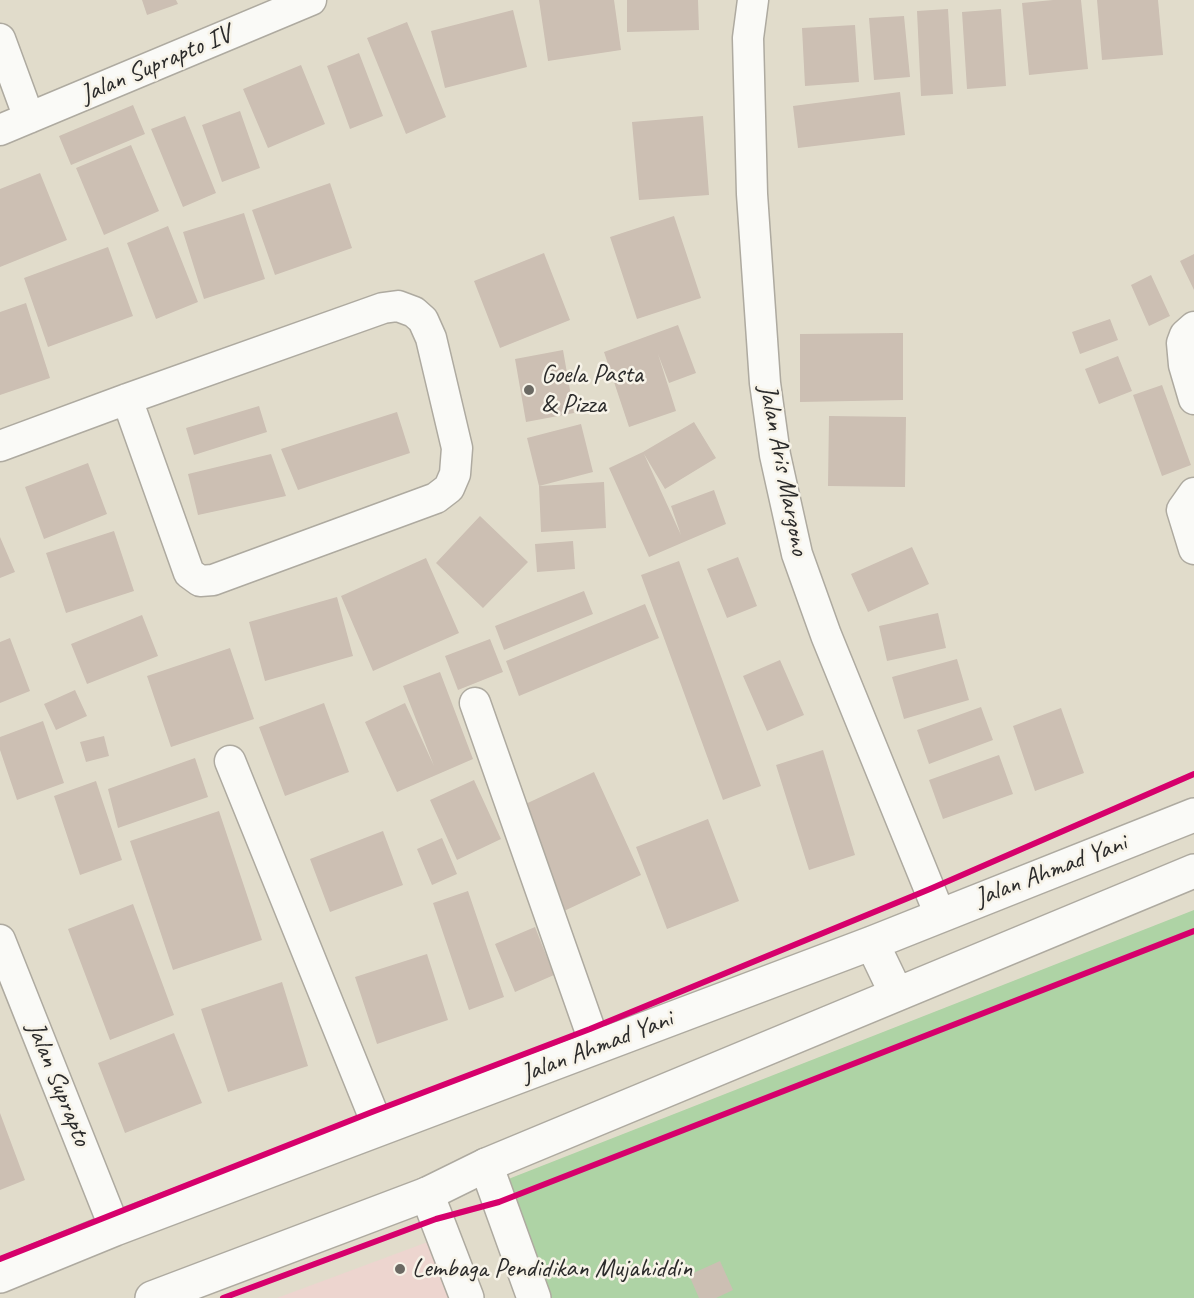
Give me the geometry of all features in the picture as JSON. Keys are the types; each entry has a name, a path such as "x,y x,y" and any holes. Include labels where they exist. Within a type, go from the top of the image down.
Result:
{"main road":[{"name":"Jalan Ahmad Yani","path":"0,1276 115,1229 872,943 1194,815"},
{"name":"Jalan Ahmad Yani","path":"152,1298 427,1194 486,1165 1194,871"},
{"path":"872,943 896,993"},
{"path":"486,1165 534,1298"},
{"path":"427,1194 467,1298"}],"street":[{"name":"Jalan Suprapto IV","path":"0,130 311,0"},
{"name":"Jalan Aris Margono","path":"753,0 748,38 752,194 765,383 775,455 797,554 826,635 940,915"},
{"path":"0,39 29,118"},
{"path":"0,446 127,399 383,308 398,306 414,312 423,320 431,339 457,448 455,474 449,488 436,498 213,580 200,581 189,573 127,399"},
{"path":"1194,327 1185,335 1182,344 1184,365 1194,399"},
{"path":"1194,493 1182,510 1194,549"},
{"path":"475,703 596,1047"},
{"path":"230,761 379,1129"},
{"name":"Jalan Suprapto","path":"0,940 115,1229"}],"path":[{"path":"499,1202 1194,931"}],"shaded area":[{"name":"Lembaga Pendidikan Mujahiddin","path":"433,1240 458,1298 277,1298"}],"green space":[{"path":"1194,910 1194,1298 532,1298 488,1187"}],"building":[{"path":"142,0 176,0 178,4 147,15"},
{"path":"539,0 614,0 621,50 548,61"},
{"path":"627,0 698,0 699,30 627,32"},
{"path":"1081,0 1088,69 1029,75 1022,3"},
{"path":"1097,0 1158,0 1163,55 1102,60"},
{"path":"948,9 953,94 921,96 917,11"},
{"path":"1001,9 1006,86 967,89 962,12"},
{"path":"513,10 527,67 445,88 431,31"},
{"path":"904,16 910,77 874,80 869,18"},
{"path":"407,22 446,117 406,134 367,38"},
{"path":"855,25 859,82 805,86 802,28"},
{"path":"359,53 383,116 350,129 327,66"},
{"path":"301,65 325,124 268,148 243,89"},
{"path":"900,92 905,135 798,148 793,106"},
{"path":"133,105 145,134 71,165 59,136"},
{"path":"240,111 260,168 222,182 202,125"},
{"path":"185,116 216,193 183,207 151,129"},
{"path":"703,116 709,195 639,200 632,122"},
{"path":"131,145 159,211 104,235 76,168"},
{"path":"40,173 67,240 0,267 0,189"},
{"path":"330,183 352,248 275,275 252,210"},
{"path":"244,213 265,279 204,299 183,232"},
{"path":"674,216 701,298 637,319 610,237"},
{"path":"168,226 198,302 156,319 127,243"},
{"path":"108,247 133,316 48,347 24,278"},
{"path":"544,253 570,320 500,348 474,281"},
{"path":"1194,254 1194,290 1180,261"},
{"path":"1151,275 1170,316 1149,326 1131,285"},
{"path":"26,303 50,378 0,395 0,312"},
{"path":"1110,319 1118,340 1080,354 1072,332"},
{"path":"678,325 696,373 669,383 658,354 676,411 629,427 604,352"},
{"path":"903,333 903,400 800,402 800,334"},
{"path":"563,350 574,413 526,422 515,359"},
{"path":"1118,356 1132,391 1099,404 1085,369"},
{"path":"1162,385 1191,465 1162,476 1133,395"},
{"path":"259,406 267,432 194,455 186,428"},
{"path":"397,412 410,453 298,490 281,449"},
{"path":"829,416 906,417 905,487 828,486"},
{"path":"694,422 716,458 665,489 644,454 681,535 671,506 714,490 726,524 649,557 609,468 643,452"},
{"path":"581,424 593,472 539,486 527,438"},
{"path":"271,454 286,496 198,515 188,474"},
{"path":"88,463 107,514 44,539 25,487"},
{"path":"604,482 606,528 541,532 539,486"},
{"path":"480,516 528,562 483,608 436,563"},
{"path":"114,531 134,591 66,613 46,553"},
{"path":"0,537 15,572 0,578"},
{"path":"573,541 575,569 537,572 535,544"},
{"path":"912,547 929,584 868,612 851,574"},
{"path":"738,557 757,606 727,618 707,569"},
{"path":"426,558 459,633 373,671 341,596"},
{"path":"679,561 761,786 723,800 641,575"},
{"path":"584,591 593,614 504,650 495,626"},
{"path":"337,597 353,656 265,681 249,622"},
{"path":"645,604 659,638 519,696 506,661"},
{"path":"938,613 946,648 887,661 879,626"},
{"path":"142,615 158,656 87,684 71,644"},
{"path":"10,638 30,691 0,703 0,642"},
{"path":"490,639 503,672 458,690 445,656"},
{"path":"230,648 254,719 171,747 147,676"},
{"path":"957,659 969,700 904,719 892,677"},
{"path":"780,660 804,715 767,731 743,676"},
{"path":"440,672 473,759 397,792 365,722 405,703 434,766 403,686"},
{"path":"75,690 87,716 56,730 44,704"},
{"path":"324,703 349,772 285,796 259,727"},
{"path":"981,707 993,740 929,764 917,730"},
{"path":"1061,708 1084,773 1035,791 1013,726"},
{"path":"43,721 64,783 17,800 0,750 0,737"},
{"path":"104,736 109,756 86,762 80,742"},
{"path":"823,750 855,855 809,870 776,765"},
{"path":"999,755 1013,794 943,819 929,780"},
{"path":"195,758 208,797 118,828 108,789"},
{"path":"594,772 641,875 564,911 517,808"},
{"path":"474,780 501,839 457,860 430,800"},
{"path":"96,781 122,860 80,875 54,796"},
{"path":"219,811 262,940 173,970 130,841"},
{"path":"708,819 739,901 667,929 636,847"},
{"path":"383,831 403,885 330,912 310,859"},
{"path":"442,838 457,874 432,885 417,849"},
{"path":"468,891 504,997 469,1010 433,903"},
{"path":"133,904 174,1015 110,1040 68,929"},
{"path":"535,927 554,975 515,992 495,944"},
{"path":"427,954 448,1020 377,1044 355,977"},
{"path":"282,982 308,1066 228,1092 201,1009"},
{"path":"174,1033 202,1103 125,1133 98,1063"},
{"path":"0,1113 25,1180 0,1190"},
{"path":"720,1261 733,1290 716,1298 699,1298 689,1275"}],"cycle path":[{"path":"0,1259 372,1112 590,1029 930,889 1194,774"},
{"path":"223,1298 436,1219 499,1202 1194,931"}],"place":[{"name":"Goela Pasta & Pizza","path":"529,390"},
{"name":"Lembaga Pendidikan Mujahiddin","path":"400,1269"}]}
